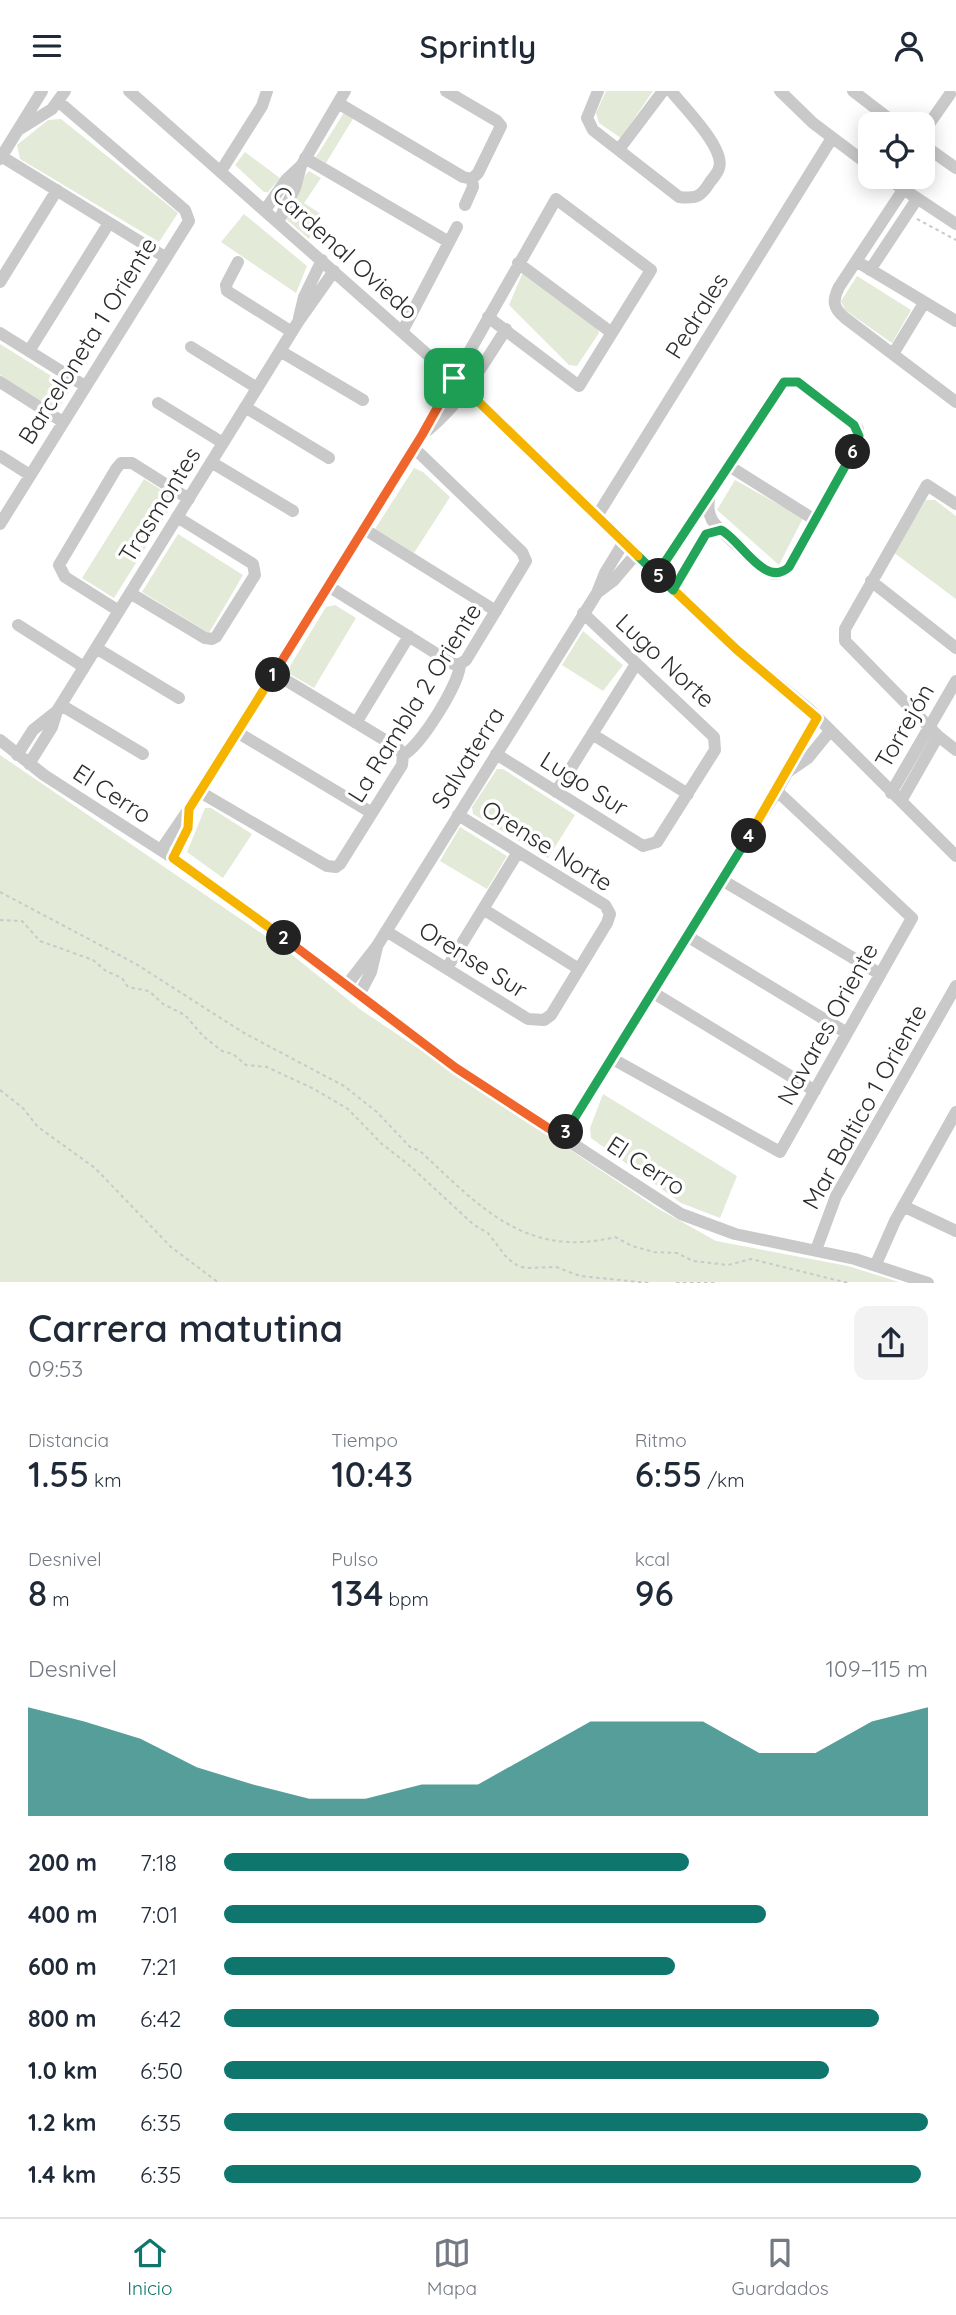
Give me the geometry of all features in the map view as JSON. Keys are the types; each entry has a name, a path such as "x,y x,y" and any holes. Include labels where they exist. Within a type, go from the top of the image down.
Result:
{"street":[{"path":"42,91 1,157 165,257"},
{"name":"Cardenal Oviedo","path":"129,91 454,378 673,590 736,649 817,718 956,856"},
{"path":"221,171 262,106 267,91"},
{"path":"265,210 286,180 303,162 345,91"},
{"path":"446,91 501,126 478,173 472,179"},
{"path":"598,91 587,118 593,129 679,197 695,198 703,193 720,168 720,156 670,91"},
{"path":"620,148 663,91"},
{"path":"780,91 858,163"},
{"path":"853,91 880,112"},
{"path":"935,115 950,94"},
{"path":"17,131 43,117 62,96"},
{"name":"Barceloneta 1 Oriente","path":"0,524 165,257 187,226 189,217 185,210 62,96"},
{"path":"338,103 463,177 472,179"},
{"name":"Pedrales","path":"597,516 832,138"},
{"path":"935,153 956,167"},
{"path":"278,222 295,188 303,162"},
{"path":"303,162 449,242"},
{"path":"465,205 474,187 472,179"},
{"path":"0,282 57,190"},
{"path":"956,224 903,190 834,296 836,311 956,402"},
{"path":"161,851 422,435 518,263 556,199 651,270 579,386 488,317"},
{"path":"870,270 917,199"},
{"path":"29,351 108,223"},
{"path":"402,332 457,227"},
{"name":"Trasmontes","path":"295,327 304,297 322,260"},
{"path":"856,261 956,321"},
{"path":"238,262 226,285 227,291 295,327"},
{"path":"518,263 612,333"},
{"name":"Trasmontes","path":"29,764 52,727 59,708 188,499 295,327 334,271"},
{"path":"892,354 924,303"},
{"path":"422,435 443,417 506,329"},
{"path":"0,333 85,386"},
{"path":"191,347 257,389"},
{"path":"280,351 363,400"},
{"path":"657,574 709,498 778,388 787,381 798,382 854,425 858,432 858,443 789,567 779,573 765,570 721,530 709,513 709,498"},
{"path":"0,382 63,422"},
{"path":"158,403 223,443"},
{"path":"245,407 329,458"},
{"name":"La Rambla 2 Oriente","path":"200,792 327,866 335,867 340,864 402,765 403,755 416,746 457,680 460,664 466,660 525,565 526,559 522,552 414,448"},
{"path":"0,456 30,475"},
{"path":"119,611 65,577 59,568 61,557 116,468 124,462 132,463 188,499"},
{"path":"211,462 293,511"},
{"path":"729,466 815,520"},
{"path":"956,504 927,485 845,629 845,641 956,750"},
{"path":"130,593 205,638 212,639 255,575 253,564 177,517"},
{"path":"364,529 496,611"},
{"path":"673,590 706,534 721,530"},
{"name":"Salvaterra","path":"346,986 377,946 597,593 605,573 624,543"},
{"name":"Salvaterra","path":"597,593 613,581 636,554"},
{"path":"871,581 956,648"},
{"path":"328,586 453,664 460,664"},
{"name":"Lugo Norte","path":"583,613 716,740 715,750 688,794"},
{"path":"18,625 85,667"},
{"path":"356,723 409,636"},
{"path":"96,648 179,698"},
{"path":"556,792 636,664"},
{"path":"274,673 398,748 403,755"},
{"name":"Torrejón","path":"896,797 934,731 956,681"},
{"path":"59,708 143,754"},
{"name":"Trasmontes","path":"17,755 33,730 59,708"},
{"path":"562,1137 777,791 817,718"},
{"path":"786,774 808,758 830,731"},
{"path":"237,732 372,813"},
{"path":"592,734 688,794"},
{"name":"El Cerro","path":"0,740 29,764 173,858 456,1068 681,1214 735,1234 876,1264 928,1283"},
{"name":"Lugo Sur","path":"496,754 640,845 650,846 659,839 688,794"},
{"name":"Navares Oriente","path":"611,1058 780,1151 912,918 777,791"},
{"path":"173,858 188,828 189,809"},
{"name":"Orense Norte","path":"458,815 605,905 610,914 579,969"},
{"path":"447,968 518,852"},
{"path":"722,880 880,974"},
{"path":"483,909 579,969"},
{"name":"Orense Sur","path":"386,930 528,1019 538,1021 551,1014 579,969"},
{"path":"687,936 847,1033"},
{"name":"Salvaterra","path":"359,995 371,972 377,946"},
{"name":"Mar Baltico 1 Oriente","path":"816,1250 836,1196 956,986"},
{"path":"652,992 814,1091"},
{"path":"876,1264 903,1206 952,1128 956,1112"},
{"path":"903,1206 956,1231"}],"path":[{"path":"907,214 956,240"},
{"path":"0,892 136,964 244,1033 344,1086 371,1107 410,1147 420,1151 477,1205 521,1233 560,1243 585,1243 615,1237 632,1246 654,1252 677,1252 693,1261 728,1265 751,1259 848,1283"},
{"path":"0,920 22,921 40,941 93,960 106,971 122,978 128,987 149,991 163,1004 185,1015 203,1036 222,1051 233,1054 246,1065 267,1067 314,1089 348,1109 419,1177 474,1225 488,1233 507,1258 518,1266 556,1267 580,1276 649,1283"},
{"path":"0,1090 23,1108 38,1127 95,1168 171,1247 219,1283"},
{"path":"676,1283 716,1283"}],"green space":[{"path":"606,91 653,91 621,138 599,123 596,113"},
{"path":"345,111 354,117 326,163 316,157"},
{"path":"61,119 178,213 159,242 20,159 17,145 48,120"},
{"path":"245,152 280,178 268,192 264,192 235,165"},
{"path":"309,171 321,178 304,203 321,214 309,239 285,218 302,180"},
{"path":"244,214 307,266 296,293 221,242"},
{"path":"523,272 598,327 599,333 577,366 569,365 509,305"},
{"path":"857,276 911,310 892,343 845,310 841,301"},
{"path":"0,344 69,387 69,392 57,411 0,375"},
{"path":"414,468 423,472 450,497 414,553 375,529"},
{"path":"144,479 176,499 114,598 82,578"},
{"path":"735,480 803,518 779,565 717,510"},
{"path":"926,500 935,500 956,516 956,599 893,552"},
{"path":"178,534 243,575 209,633 142,592"},
{"path":"335,605 356,618 314,688 290,674 290,666 326,607"},
{"path":"583,631 623,665 603,691 562,665"},
{"path":"0,755 286,950 361,1010 657,1208 716,1241 848,1266 899,1282 0,1282"},
{"path":"497,769 503,769 575,815 548,858 473,814 472,807"},
{"path":"205,808 211,808 252,834 223,878 187,852"},
{"path":"460,827 507,856 487,889 440,861"},
{"path":"603,1094 737,1176 720,1218 681,1203 591,1138 590,1128"}],"route":[{"path":"454,378 422,435 189,809 188,828 173,858 317,962 456,1068 562,1137 777,791 817,718 758,669 673,590 657,574 784,382 798,382 854,425 859,436 858,443 786,570 775,574 768,572 725,532 712,531 703,538 673,590 454,378"}]}
